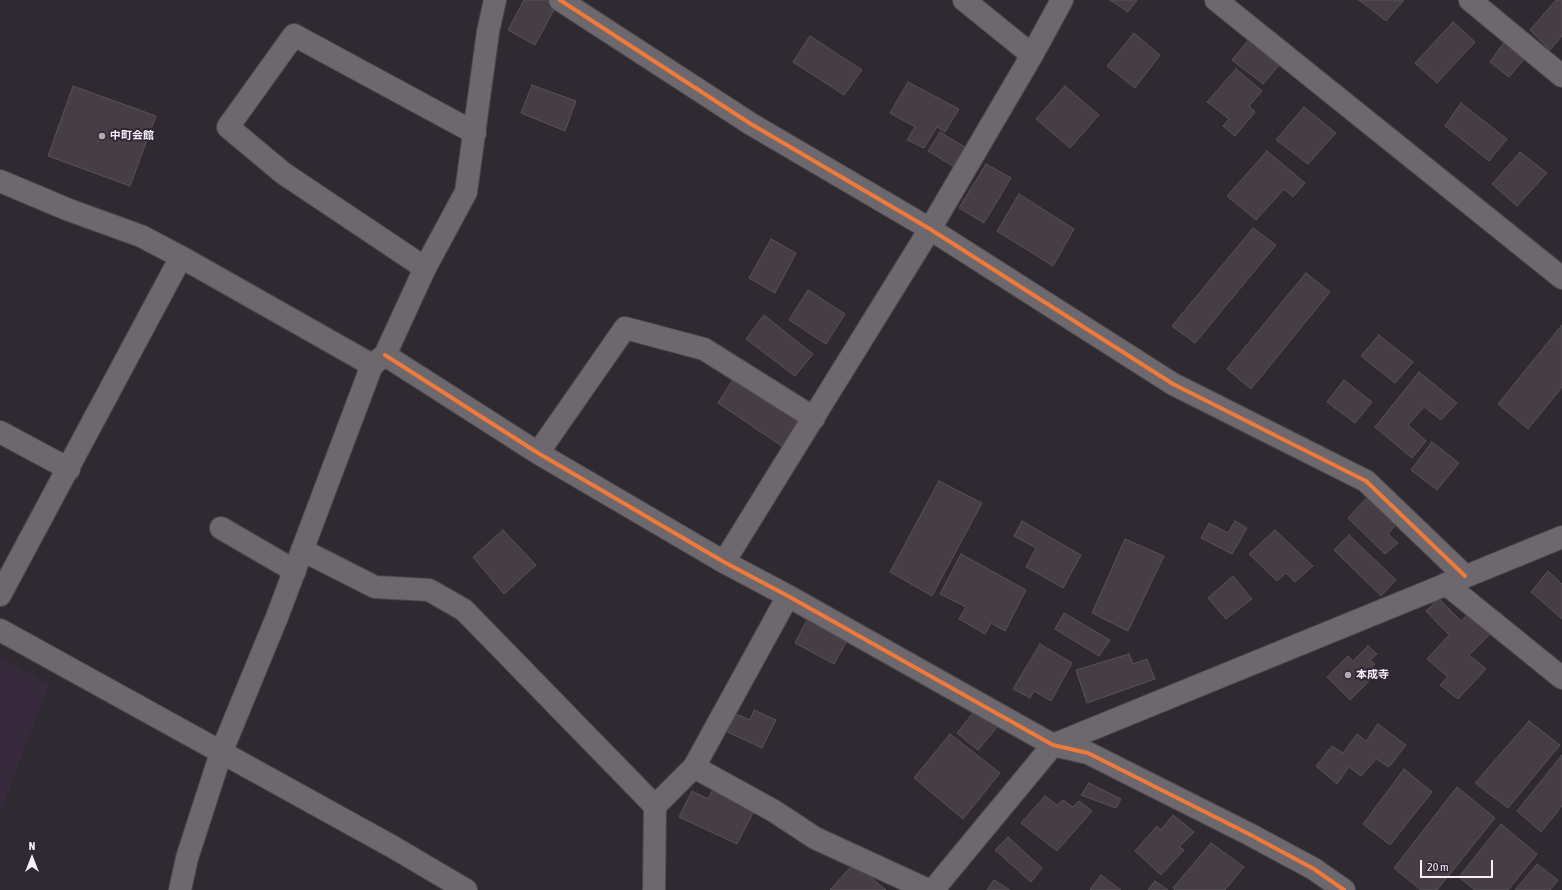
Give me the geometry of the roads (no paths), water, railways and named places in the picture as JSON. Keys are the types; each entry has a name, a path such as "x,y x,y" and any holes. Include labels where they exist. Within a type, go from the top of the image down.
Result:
{"street":[{"path":"180,890 187,858 221,753 295,571 378,360 466,192 488,32 495,0"},
{"path":"560,0 751,124 930,229 1173,384 1366,481 1456,580 1562,678"},
{"path":"964,0 1032,55"},
{"path":"724,562 930,229 1032,55 1062,0"},
{"path":"1216,0 1562,278"},
{"path":"1470,0 1562,76"},
{"path":"425,268 283,172 228,126 294,35 475,133"},
{"path":"0,181 69,210 141,236 378,360 724,562 788,596 1053,744 1088,753 1249,834 1314,869 1344,890"},
{"path":"0,595 69,469 181,257"},
{"path":"538,453 625,328 704,349 814,418"},
{"path":"0,432 69,469"},
{"path":"221,528 295,571"},
{"path":"933,890 1053,744 1562,537"},
{"path":"302,550 375,587 429,590 464,610 655,806"},
{"path":"654,890 655,806 694,767 788,596"},
{"path":"0,630 393,847 466,890"},
{"path":"694,767 774,811 815,838 928,890"}],"place":[{"name":"中町会館","path":"102,136"},
{"name":"本成寺","path":"1348,675"}]}
